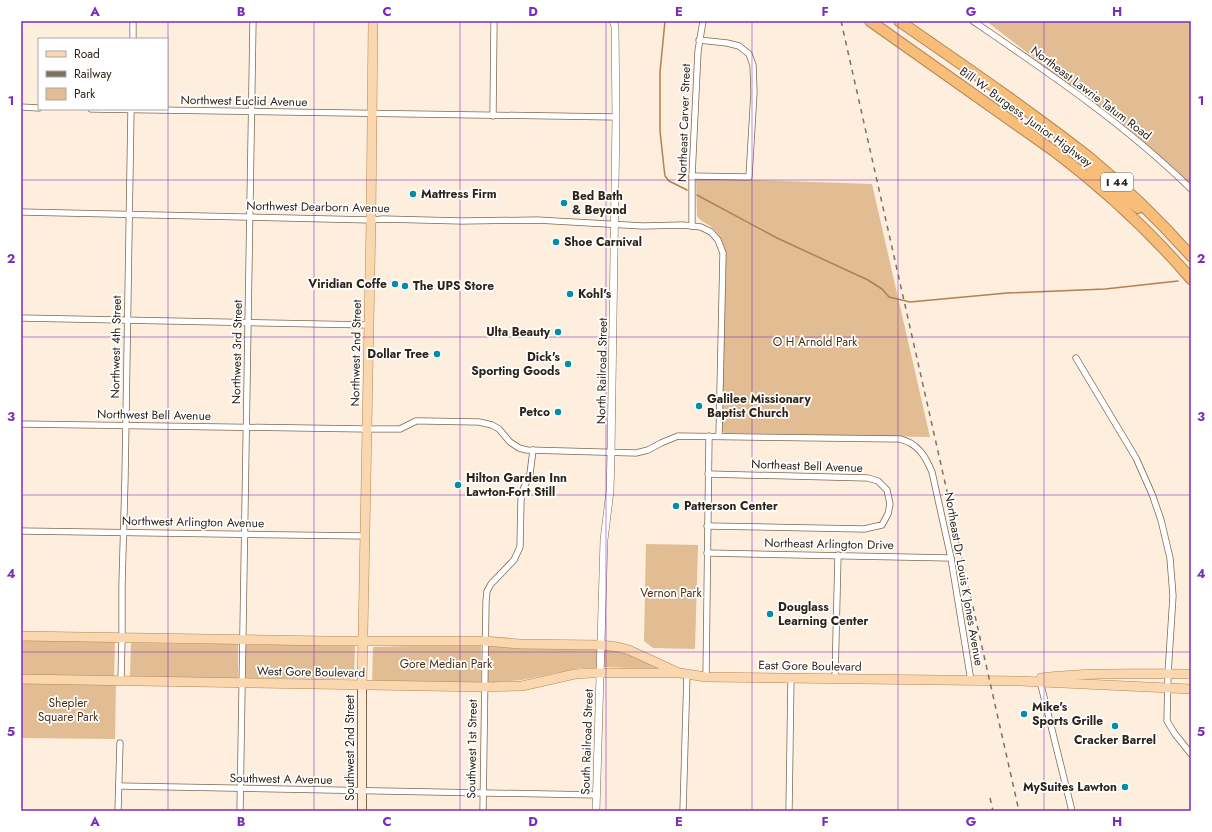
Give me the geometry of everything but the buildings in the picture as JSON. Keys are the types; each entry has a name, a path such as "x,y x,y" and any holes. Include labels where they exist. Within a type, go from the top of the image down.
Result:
{"highway":[{"name":"Bill W. Burgess, Junior Highway","path":"870,21 1080,172 1134,218 1191,279"},
{"name":"Bill W. Burgess, Junior Highway","path":"899,21 953,57 1064,138 1118,182 1167,229 1191,256"},
{"path":"1064,138 1156,241"},
{"path":"1054,152 1110,188 1167,229"}],"main road":[{"name":"Northwest 2nd Street","path":"362,685 371,220 373,21"},
{"path":"21,636 601,645 629,650 684,674"},
{"name":"East Gore Boulevard","path":"600,673 684,674 706,677 971,681 1040,680 1191,689"},
{"name":"West Gore Boulevard","path":"21,679 484,688 522,686 575,674 600,673"},
{"name":"East Gore Boulevard","path":"1040,680 1060,676 1191,674"},
{"name":"Southwest 2nd Street","path":"362,685 362,811"}],"street":[{"path":"133,21 133,38"},
{"name":"Northwest 3rd Street","path":"240,811 253,21"},
{"path":"492,116 494,21"},
{"name":"North Railroad Street","path":"600,673 604,540 610,491 611,453 616,117 615,26 613,21"},
{"name":"Northeast Carver Street","path":"692,226 692,176 699,40 703,21"},
{"name":"Northeast Lawrie Tatum Road","path":"973,21 1089,103 1169,167 1191,189"},
{"path":"692,176 749,177 754,92 753,65 749,54 739,46 699,40"},
{"path":"21,107 38,108"},
{"name":"Northwest Euclid Avenue","path":"131,110 616,117"},
{"name":"Northwest 4th Street","path":"122,681 122,585 131,110"},
{"name":"Northwest Dearborn Avenue","path":"21,212 371,220 537,220 643,226 683,225 701,227 710,232 718,240 723,253 718,436"},
{"path":"21,318 369,325"},
{"path":"1076,358 1136,458 1152,494 1161,520 1170,558 1173,596 1167,688 1167,721 1191,754"},
{"name":"Northwest Bell Avenue","path":"21,424 400,429 416,421 479,422 492,425 498,429 510,442 519,448 533,450 611,453"},
{"path":"611,453 636,453 648,450 660,443 678,436 718,436"},
{"path":"706,677 709,436"},
{"name":"Northeast Dr Louis K Jones Avenue","path":"718,436 900,438 908,441 922,453 932,472 951,558 971,681"},
{"name":"Southwest 1st Street","path":"483,811 486,601 491,584 514,560 520,547 522,492 530,474 533,450"},
{"name":"Northeast Bell Avenue","path":"708,474 868,478 878,481 887,490 890,504"},
{"name":"Northeast Arlington Drive","path":"707,526 864,529 882,525 888,514 890,504"},
{"name":"Northwest Arlington Avenue","path":"21,531 365,536"},
{"name":"Northeast Arlington Drive","path":"707,553 951,558"},
{"path":"835,679 838,555"},
{"name":"South Railroad Street","path":"596,811 600,673"},
{"path":"683,811 684,674"},
{"path":"788,811 791,678"},
{"path":"1040,680 1072,811"},
{"path":"118,811 120,743"},
{"name":"Southwest A Avenue","path":"119,786 596,795"}],"green space":[{"path":"986,21 1191,21 1191,185 1142,141"},
{"name":"O H Arnold Park","path":"696,178 872,184 930,437 724,433 722,431 726,255 723,243 719,236 710,226 701,221 697,216"},
{"name":"Vernon Park","path":"646,544 698,545 695,649 653,648 644,641"},
{"path":"21,639 115,640 114,676 21,675"},
{"path":"131,643 238,644 238,679 130,676"},
{"path":"355,644 354,679 246,678 246,645"},
{"name":"Gore Median Park","path":"481,644 481,683 372,683 373,647"},
{"name":"Gore Median Park","path":"488,645 597,646 597,668 580,668 522,680 487,683"},
{"path":"604,647 616,649 659,668 604,667"},
{"name":"Shepler Square Park","path":"21,681 116,682 115,739 21,738"}],"waterway":[{"path":"665,21 660,72 660,131 665,176 669,181 687,190"},
{"path":"697,195 777,238 868,280 882,289 889,297 910,302 1007,293 1105,289 1178,281"}],"railway":[{"path":"841,21 1019,811"},
{"path":"990,798 993,811"}],"place":[{"name":"Mattress Firm","path":"413,194"},
{"name":"Bed Bath & Beyond","path":"564,203"},
{"name":"Shoe Carnival","path":"556,242"},
{"name":"Viridian Coffe","path":"395,284"},
{"name":"The UPS Store","path":"405,286"},
{"name":"Kohl's","path":"570,294"},
{"name":"Ulta Beauty","path":"558,332"},
{"name":"Dollar Tree","path":"437,354"},
{"name":"Dick's Sporting Goods","path":"568,364"},
{"name":"Galilee Missionary Baptist Church","path":"699,406"},
{"name":"Petco","path":"558,412"},
{"name":"Hilton Garden Inn Lawton-Fort Still","path":"458,485"},
{"name":"Patterson Center","path":"676,506"},
{"name":"Douglass Learning Center","path":"770,614"},
{"name":"Mike's Sports Grille","path":"1024,714"},
{"name":"Cracker Barrel","path":"1115,726"},
{"name":"MySuites Lawton","path":"1125,787"}]}
